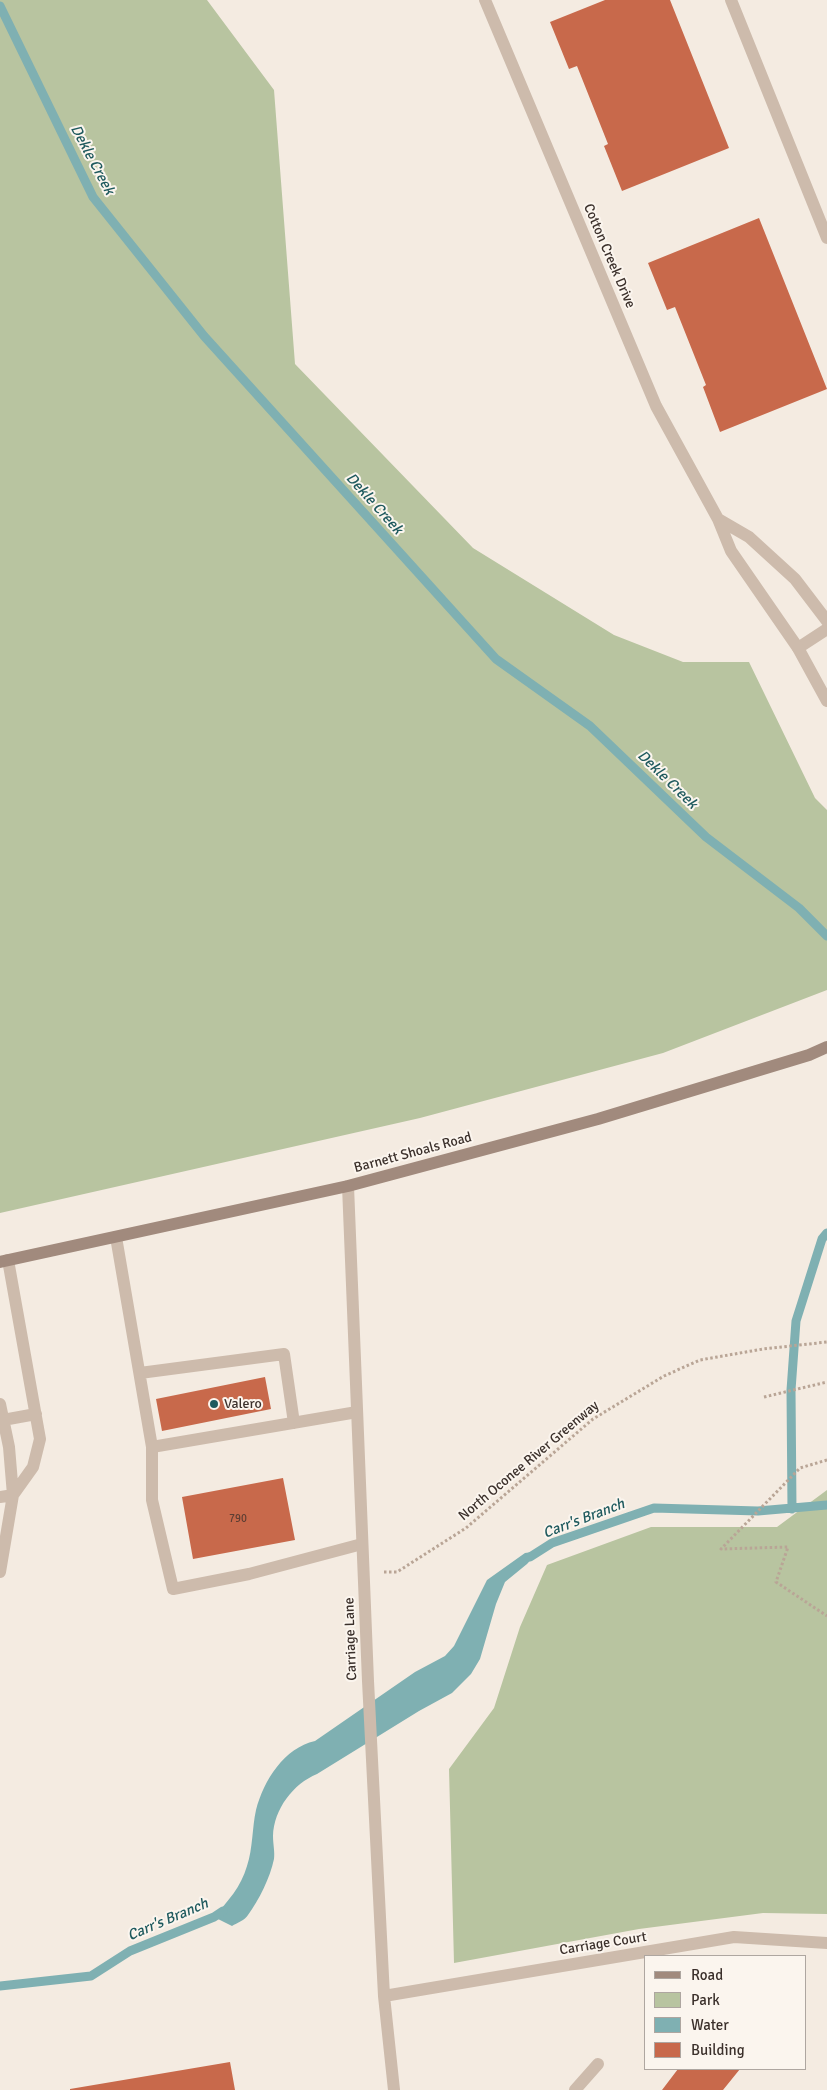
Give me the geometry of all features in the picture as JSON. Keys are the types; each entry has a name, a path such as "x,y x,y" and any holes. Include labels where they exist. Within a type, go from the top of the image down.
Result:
{"main road":[{"name":"Barnett Shoals Road","path":"4,1261 348,1186 598,1119 809,1056 827,1047"}],"street":[{"name":"Cotton Creek Drive","path":"485,0 656,406 718,518 731,551 798,648 827,701"},
{"path":"731,0 827,238"},
{"name":"Cotton Creek Drive","path":"718,518 749,537 795,579 827,621"},
{"path":"798,648 827,629"},
{"name":"Carriage Lane","path":"348,1186 363,1573 384,1996 394,2090"},
{"path":"116,1237 152,1447 152,1500 173,1589 249,1574 362,1544"},
{"path":"0,1497 13,1494 33,1467 40,1439 4,1261"},
{"path":"140,1373 284,1354 294,1423"},
{"path":"0,1404 8,1447 13,1494 0,1572"},
{"path":"152,1447 358,1412"},
{"path":"3,1420 36,1414"},
{"name":"Carriage Court","path":"384,1996 734,1937 827,1943"},
{"path":"575,2090 598,2064"}],"path":[{"name":"North Oconee River Greenway","path":"363,1573 397,1572 466,1528 594,1419 635,1392 700,1360 763,1349 827,1342"},
{"path":"764,1398 827,1382"},
{"path":"827,1460 800,1468 721,1550 788,1547 776,1582 827,1616"}],"green space":[{"path":"0,0 207,0 274,90 295,364 473,548 614,635 683,662 749,662 815,798 827,810 827,990 663,1053 420,1118 0,1213"},
{"path":"827,1490 827,1914 763,1913 639,1929 454,1963 449,1769 494,1708 520,1627 547,1565 651,1527 777,1527"}],"water":[{"path":"539,1551 527,1564 505,1582 496,1604 480,1659 471,1674 452,1693 419,1711 300,1784 286,1799 277,1816 273,1836 274,1856 270,1874 264,1889 247,1917 232,1926 214,1917 234,1893 244,1874 249,1859 256,1810 264,1788 277,1767 294,1751 315,1741 415,1672 445,1656 454,1646 487,1580 525,1553"}],"building":[{"path":"605,0 670,0 729,148 622,191 604,146 608,144 577,66 569,69 550,22"},
{"path":"759,218 827,389 720,432 703,387 706,385 675,307 667,310 648,263"},
{"name":"Valero","path":"265,1377 271,1409 162,1431 156,1399"},
{"path":"283,1478 295,1540 193,1559 182,1497"},
{"path":"230,2062 235,2090 70,2090 70,2089"},
{"path":"677,2070 739,2070 723,2090 662,2090"}],"waterway":[{"name":"Dekle Creek","path":"0,6 93,197 204,336 496,659 590,726 706,837 799,908 827,936"},
{"path":"792,1509 791,1390 796,1321 822,1239 827,1233"},
{"name":"Carr's Branch","path":"530,1557 552,1543 654,1508 758,1511 827,1505"},
{"name":"Carr's Branch","path":"0,1986 91,1976 130,1951 214,1917 223,1911"}],"place":[{"name":"Valero","path":"214,1404"}]}
